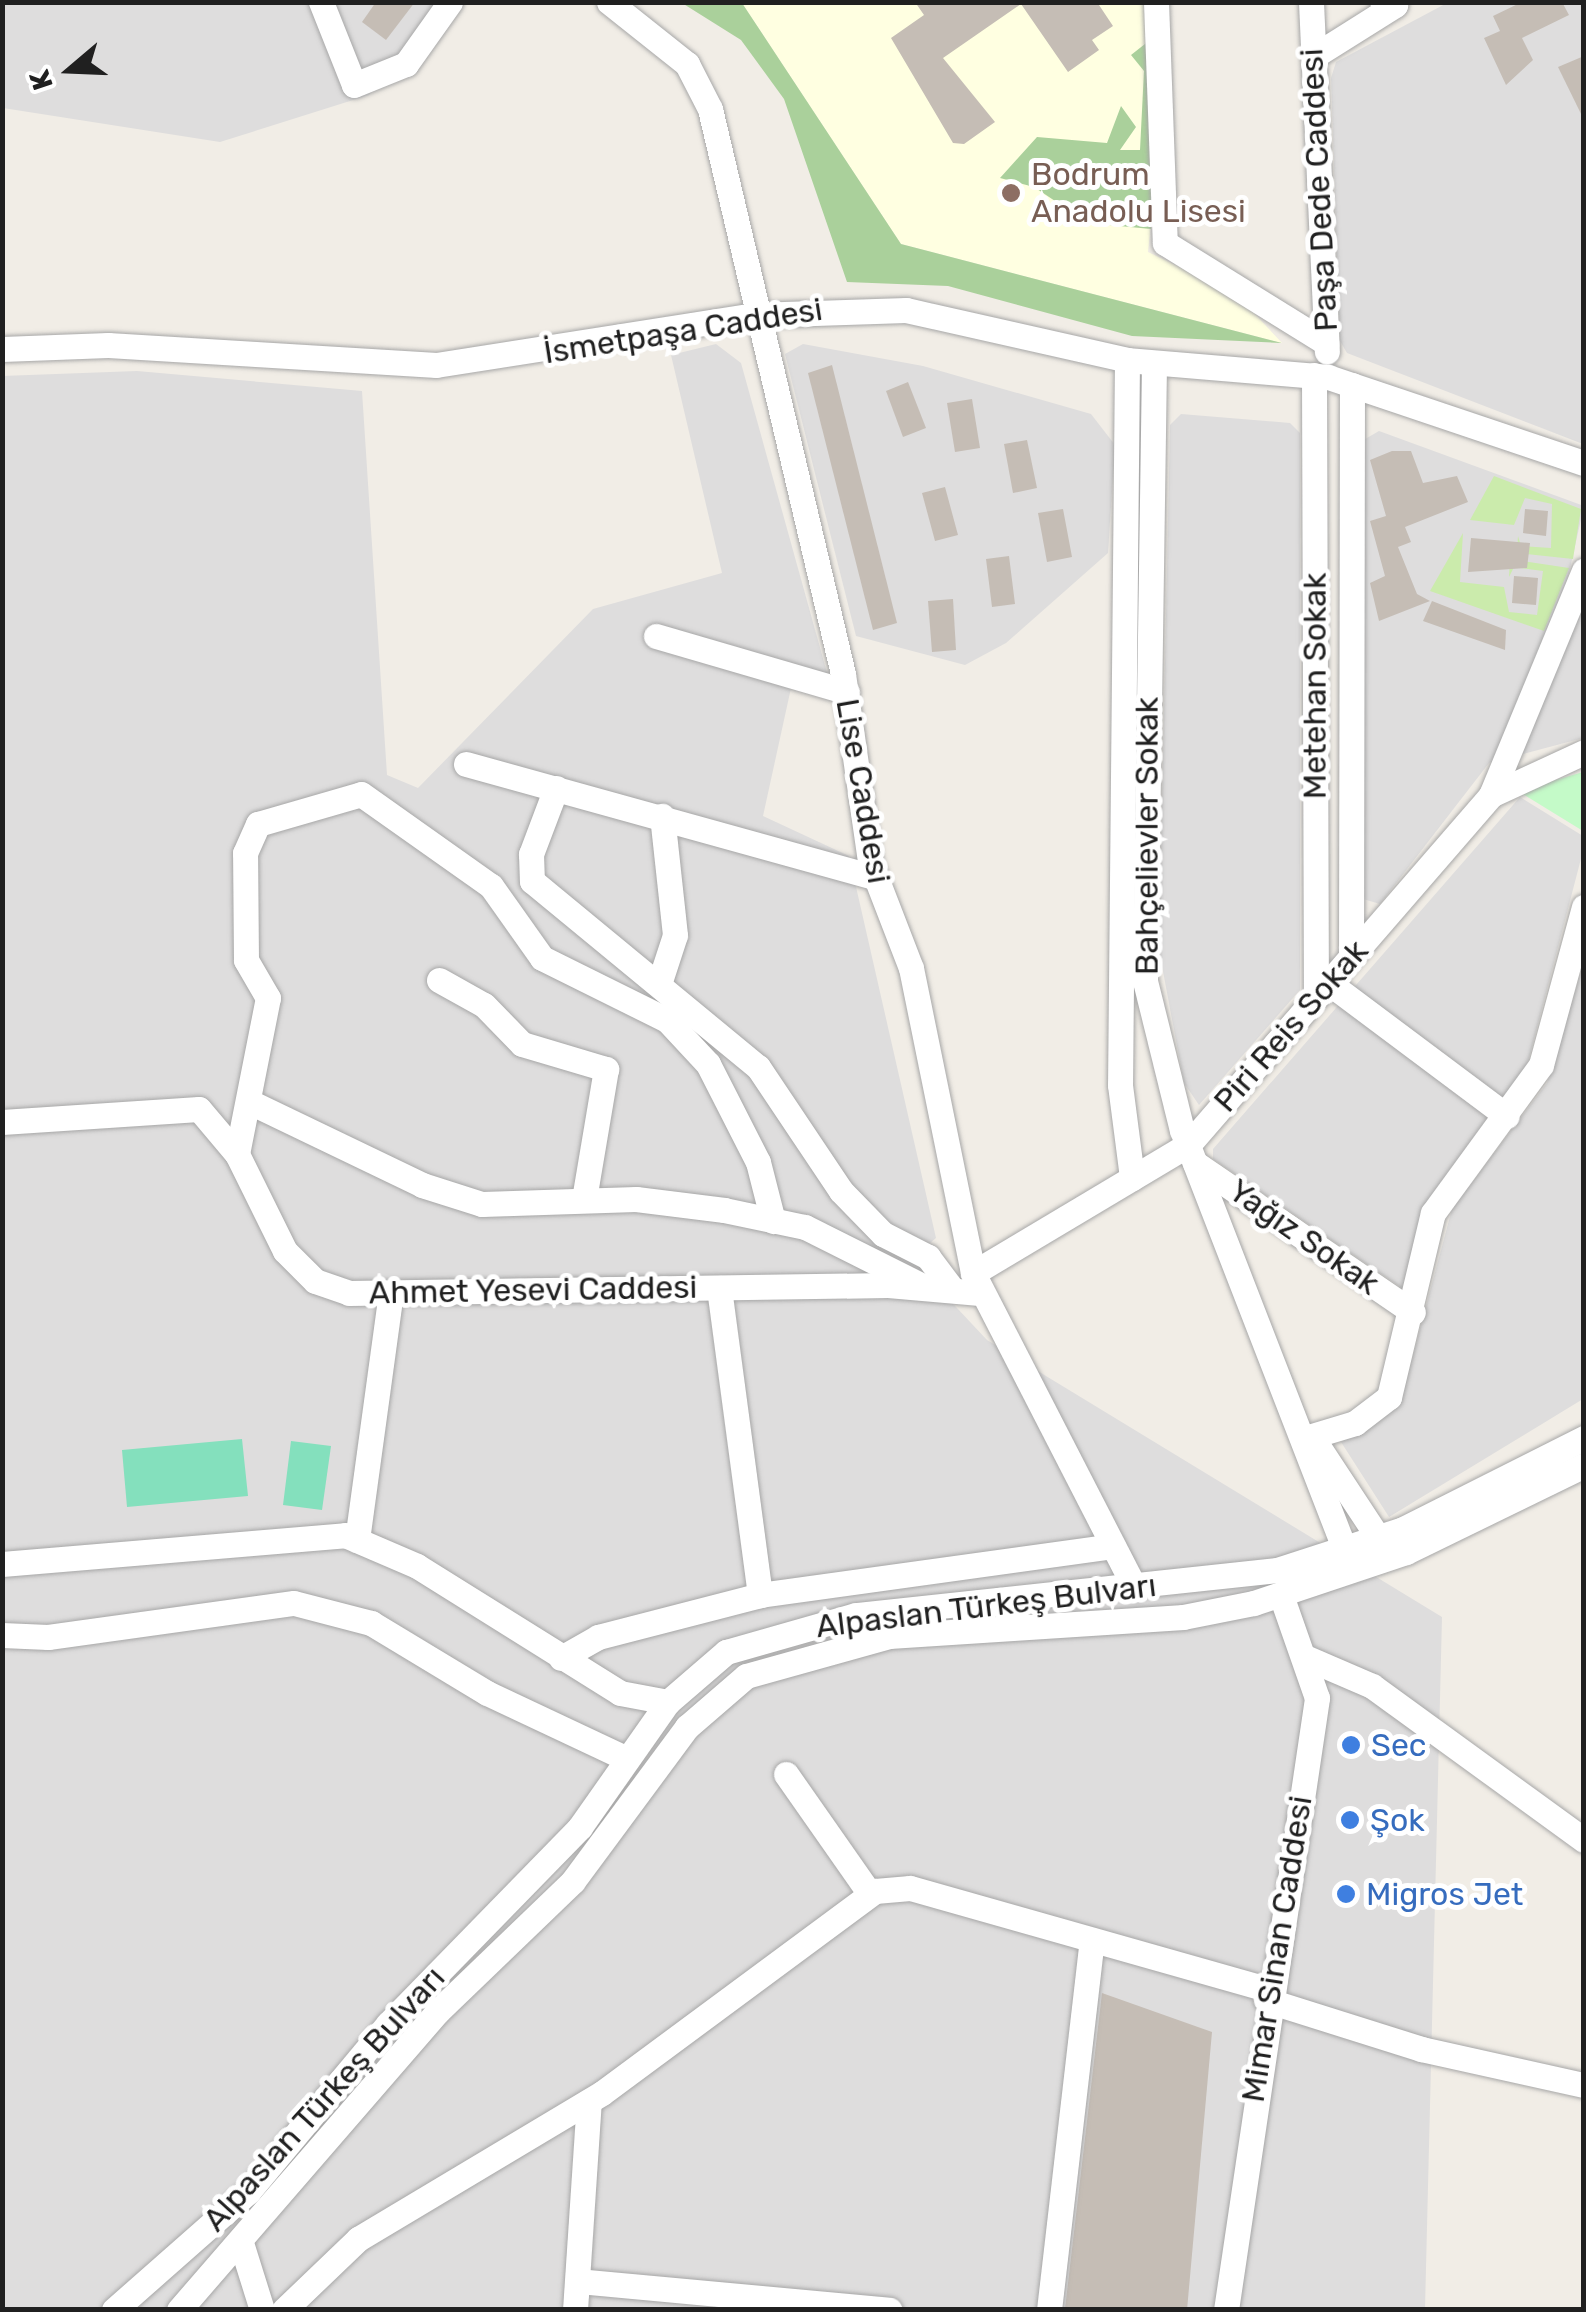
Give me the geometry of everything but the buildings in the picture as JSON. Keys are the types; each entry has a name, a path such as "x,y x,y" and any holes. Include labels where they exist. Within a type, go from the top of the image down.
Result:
{"street":[{"path":"321,2 354,85 406,64 450,2"},
{"name":"Lise Caddesi","path":"609,2 676,54 704,93 846,692 874,877 911,968 969,1285 1134,1588"},
{"path":"1156,2 1165,242 1326,343"},
{"name":"Paşa Dede Caddesi","path":"1311,2 1326,343 1331,379"},
{"path":"1314,56 1393,3"},
{"name":"İsmetpaşa Caddesi","path":"2,349 140,346 436,365 754,315 906,310 1127,360 1331,379 1584,463"},
{"path":"1127,360 1120,1085 1132,1178"},
{"name":"Bahçelievler Sokak","path":"1154,364 1143,961 1156,1046 1192,1154 1290,1403"},
{"path":"1331,379 1351,956"},
{"name":"Metehan Sokak","path":"1322,990 1331,379"},
{"path":"1491,795 1584,571"},
{"path":"656,636 846,692"},
{"name":"Piri Reis Sokak","path":"969,1285 1132,1178 1192,1154 1322,990 1491,795 1584,752"},
{"path":"466,764 874,877"},
{"path":"556,788 532,854 532,882 660,982 758,1067 841,1191 883,1234 928,1257 969,1285"},
{"path":"236,1154 254,1104 268,998 246,960 244,853 258,824 362,794 491,886 542,958 667,1020 708,1064 758,1162 773,1220"},
{"path":"660,982 675,936 662,816"},
{"path":"1312,1436 1356,1423 1389,1397 1433,1213 1541,1065 1584,906"},
{"path":"438,980 484,1006 522,1044 606,1069 584,1199"},
{"path":"1322,990 1507,1116"},
{"path":"254,1104 422,1185 482,1204 584,1199 773,1220 877,1257 920,1285"},
{"name":"Ahmet Yesevi Caddesi","path":"2,1122 182,1106 212,1119 236,1154 299,1268 330,1289 391,1293 969,1285"},
{"name":"Yağız Sokak","path":"1192,1154 1412,1312"},
{"path":"719,1288 760,1594"},
{"path":"357,1540 391,1293"},
{"path":"1290,1403 1379,1539"},
{"path":"1290,1403 1345,1551"},
{"name":"Alpaslan Türkeş Bulvarı","path":"114,2310 248,2192 388,2024 580,1828 668,1702 726,1652 770,1636 883,1612 1276,1570 1379,1539 1584,1438"},
{"name":"Alpaslan Türkeş Bulvarı","path":"179,2310 242,2246 393,2060 573,1882 687,1727 746,1676 889,1636 1182,1617 1280,1595 1406,1552 1584,1465"},
{"path":"2,1564 357,1540 417,1566 620,1693 668,1702"},
{"path":"561,1658 598,1637 760,1594 1114,1546"},
{"name":"Mimar Sinan Caddesi","path":"1226,2310 1267,1995 1317,1698 1307,1658 1280,1595"},
{"path":"2,1634 48,1638 294,1603 371,1623 487,1693 627,1759"},
{"path":"1307,1658 1372,1686 1584,1840"},
{"path":"786,1774 870,1894"},
{"path":"284,2310 358,2239 589,2102 870,1894 910,1888 1267,1995 1421,2049 1584,2085"},
{"path":"1049,2310 1092,1940"},
{"path":"575,2310 589,2102"},
{"path":"242,2246 262,2310"},
{"path":"578,2281 712,2301 890,2310"}],"shaded area":[{"path":"2,3 446,3 369,95 220,142 3,108"},
{"name":"Bodrum Anadolu Lisesi","path":"742,3 1146,3 1158,158 1148,252 1236,294 1282,343 901,244"},
{"path":"1447,3 1583,3 1583,444 1347,353 1340,341 1331,78 1336,62"},
{"path":"716,344 741,363 834,698 791,688 763,816 849,856 936,1238 911,1259 987,1340 1442,1617 1425,2309 3,2309 2,376 137,371 362,391 387,775 418,788 593,609 722,573 671,355"},
{"path":"803,344 923,366 1091,414 1115,445 1108,553 1006,643 965,665 856,636 785,354"},
{"path":"1181,414 1290,423 1300,433 1300,990 1199,1105 1184,1083 1159,950 1170,425"},
{"path":"1379,431 1584,506 1566,586 1583,592 1583,738 1489,763 1380,904 1363,899 1360,442"},
{"path":"1520,797 1583,836 1583,851 1527,1066 1432,1199 1402,1288 1213,1159 1213,1149"},
{"path":"1583,965 1583,1399 1389,1517 1341,1442 1402,1396 1452,1209 1547,1083"}],"green space":[{"path":"682,3 742,3 901,244 1282,343 1132,336 948,286 847,282 784,99 741,40"},
{"path":"1150,40 1151,229 1088,223 1034,187 1000,178 1037,137 1107,143 1121,106 1136,127 1120,150 1140,150 1144,71 1131,55"},
{"path":"1494,476 1581,509 1573,559 1517,553 1518,536 1521,546 1551,548 1552,504 1525,498 1514,525 1470,520"},
{"path":"1463,533 1460,582 1504,587 1509,612 1537,615 1543,571 1514,567 1509,577 1510,559 1569,568 1544,631 1430,591"},
{"path":"1583,772 1583,831 1518,791"},
{"path":"242,1439 248,1496 127,1507 122,1450"},
{"path":"291,1441 331,1446 322,1510 283,1505"}],"place":[{"name":"Bodrum Anadolu Lisesi","path":"1011,193"},
{"name":"Sec","path":"1351,1745"},
{"name":"Şok","path":"1350,1820"},
{"name":"Migros Jet","path":"1346,1894"}]}
